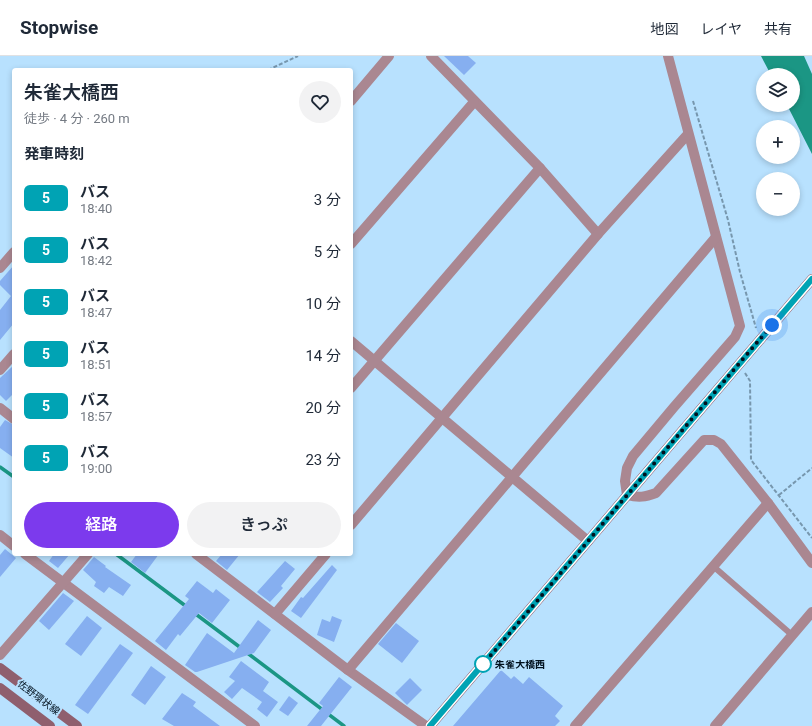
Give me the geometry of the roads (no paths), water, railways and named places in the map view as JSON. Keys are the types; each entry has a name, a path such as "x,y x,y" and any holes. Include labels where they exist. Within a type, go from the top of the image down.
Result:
{"street":[{"path":"353,99 389,56"},
{"path":"431,56 474,102 540,168 598,234"},
{"path":"627,495 625,481 627,468 633,456 735,337 740,326 668,56"},
{"path":"353,242 474,102"},
{"path":"353,523 598,234 688,134"},
{"path":"353,386 540,168"},
{"path":"348,670 716,237"},
{"path":"0,268 12,259"},
{"path":"430,726 812,279"},
{"path":"353,343 511,478 588,541"},
{"path":"0,370 12,356"},
{"path":"0,408 12,417"},
{"path":"627,495 646,497 656,493 704,440 714,440 721,444 768,503 812,563"},
{"path":"575,726 768,503"},
{"path":"0,536 12,545"},
{"path":"28,556 255,726"},
{"path":"0,655 86,556"},
{"path":"203,556 348,670 426,726"},
{"path":"275,614 324,556"},
{"path":"715,726 812,612"},
{"name":"佐野環状線","path":"0,668 77,726"},
{"name":"佐野環状線","path":"0,688 50,726"}],"lane":[{"path":"713,566 792,635"}],"waterway":[{"path":"0,467 12,476"},
{"path":"119,556 187,607"},
{"path":"193,612 241,648"},
{"path":"246,652 344,726"}],"place":[{"name":"朱雀大橋西","path":"483,664"}]}
